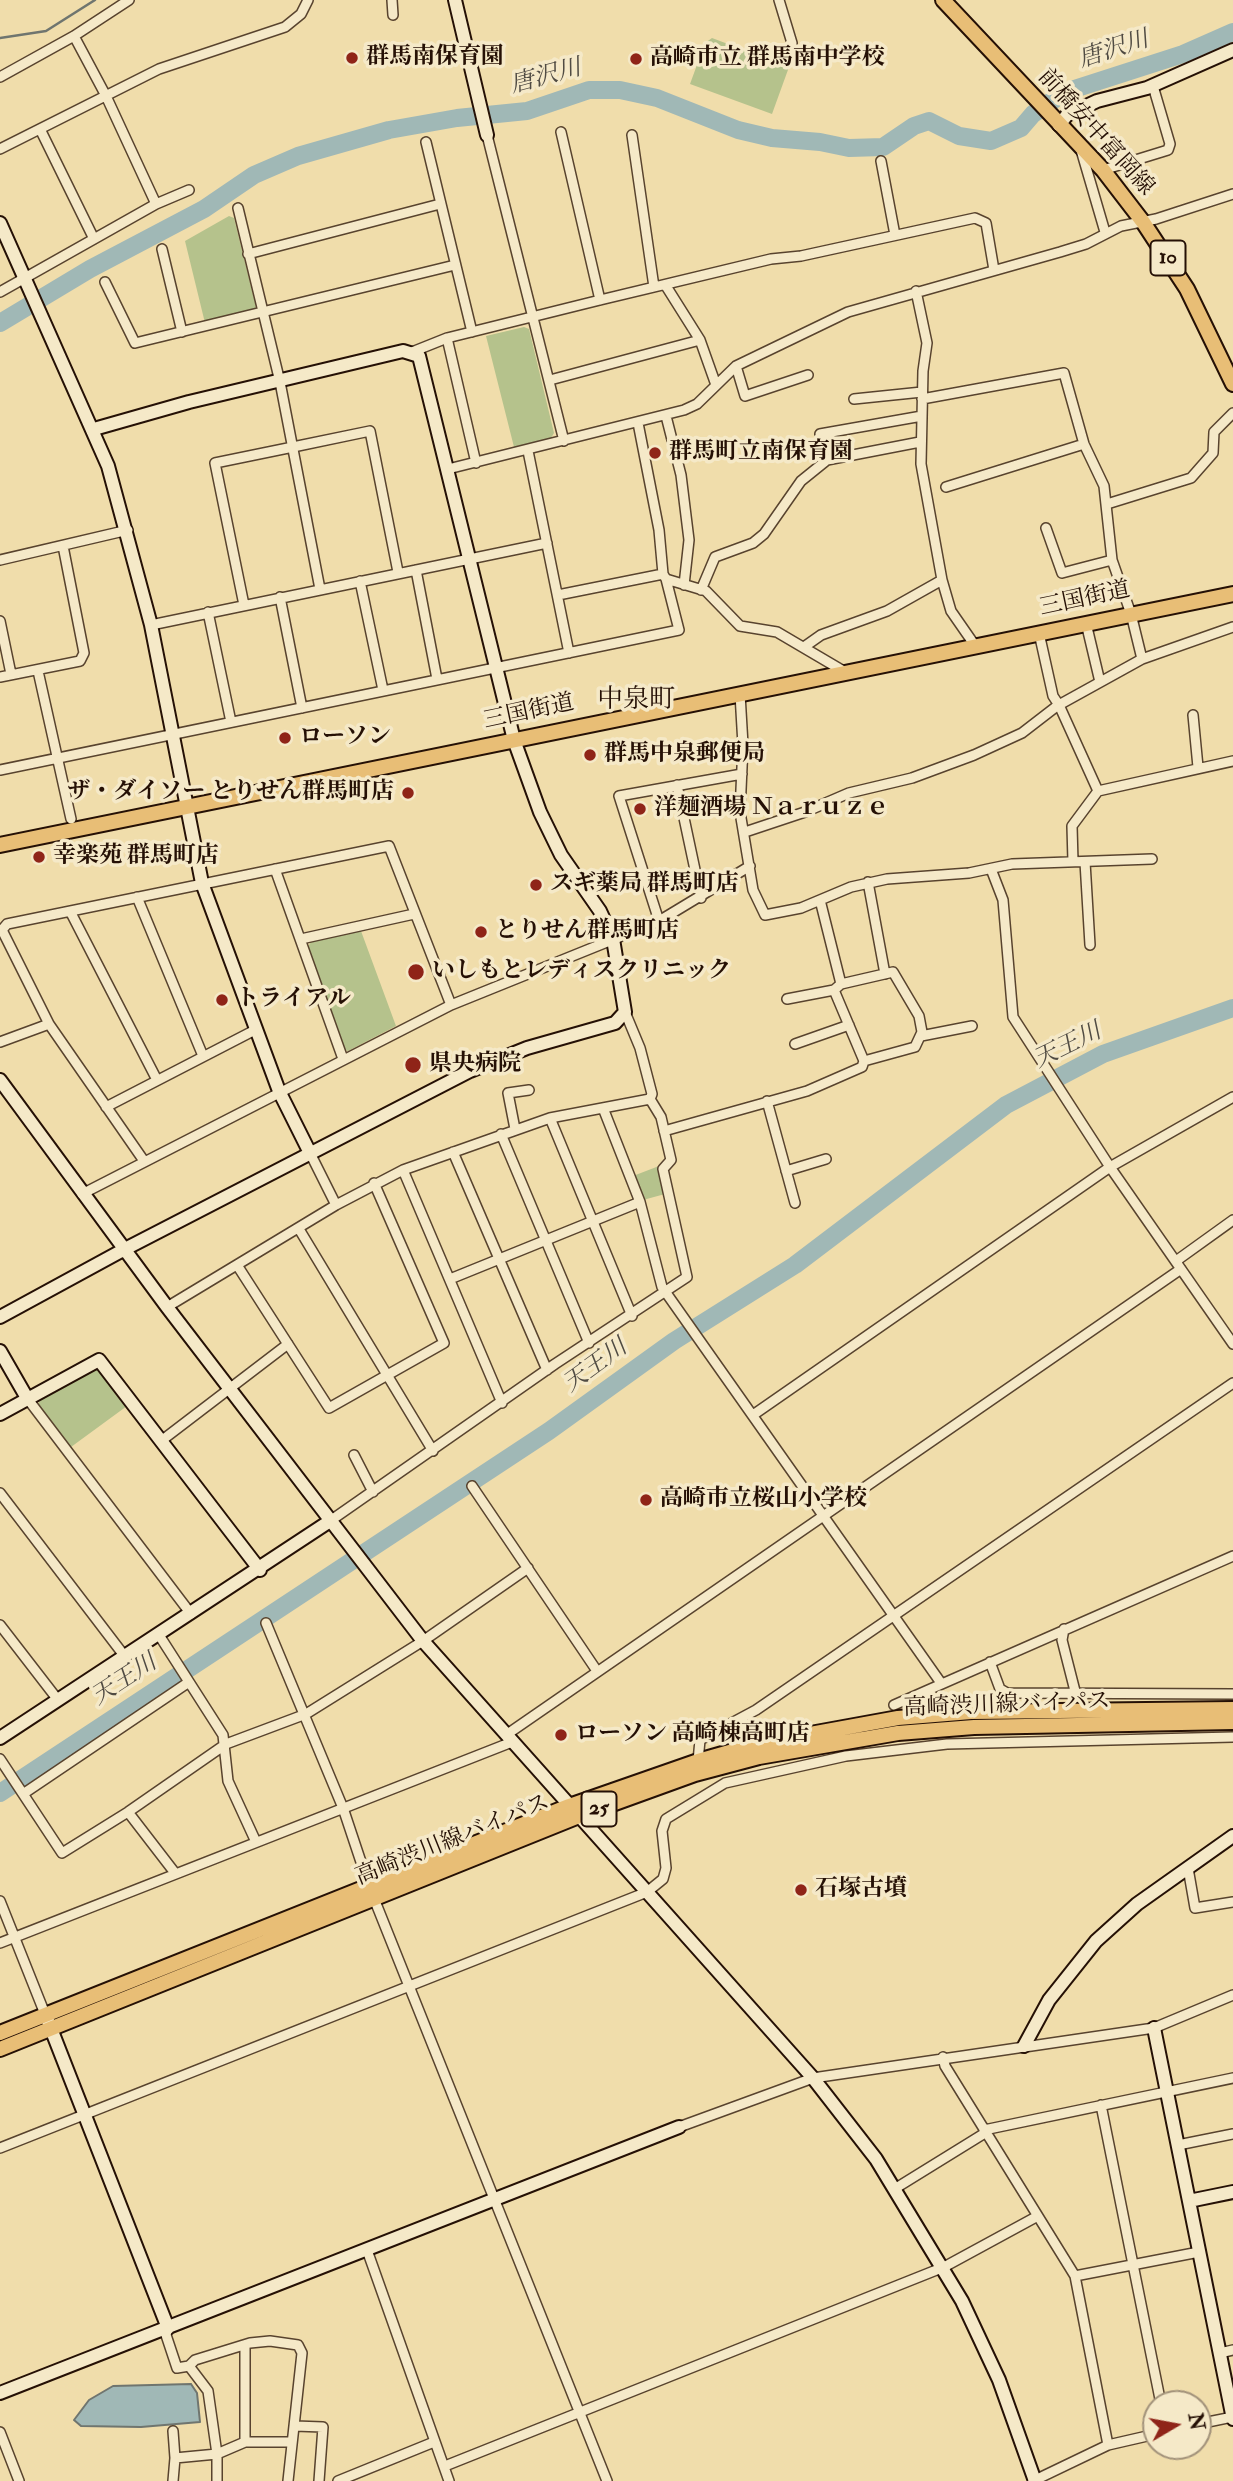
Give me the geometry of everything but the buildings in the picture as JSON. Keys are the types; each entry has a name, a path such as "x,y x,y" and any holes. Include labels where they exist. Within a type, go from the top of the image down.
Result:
{"main road":[{"name":"前橋安中富岡線","path":"943,0 1103,170 1143,222 1187,289 1233,384"},
{"name":"三国街道","path":"0,845 1233,594"},
{"name":"高崎渋川線バイパス","path":"0,2033 371,1891 698,1761 761,1743 898,1718 971,1713 1233,1709"},
{"name":"高崎渋川線バイパス","path":"574,1811 759,1757 898,1732 974,1727 1233,1722"},
{"name":"高崎渋川線バイパス","path":"0,2049 371,1891"}],"street":[{"path":"0,76 74,36 129,0"},
{"path":"0,149 159,69 285,27 301,14 308,0"},
{"path":"392,0 393,15"},
{"path":"455,0 564,441"},
{"path":"779,0 792,43"},
{"path":"74,36 106,96 156,204"},
{"path":"1059,125 1067,115 1097,101 1153,86 1233,50"},
{"path":"1103,170 1168,150 1170,144 1153,86"},
{"path":"40,129 94,239"},
{"path":"561,132 600,300"},
{"path":"632,135 654,287"},
{"path":"426,142 472,332"},
{"path":"1081,146 1105,232"},
{"path":"881,161 895,235"},
{"path":"0,292 156,204 189,190"},
{"path":"448,469 666,416 697,404 736,366 823,322 916,291 1086,244 1105,232 1233,194"},
{"path":"248,254 440,204"},
{"path":"238,208 293,447 320,589"},
{"path":"94,429 403,351 412,352 447,338 654,287 771,259 801,256 975,218 986,223 994,270"},
{"path":"0,223 94,429 128,530 151,625 202,883 279,1091 336,1205"},
{"path":"162,250 182,332"},
{"path":"105,282 135,343 455,265"},
{"path":"666,286 700,340 716,385"},
{"path":"916,291 927,343 920,442 942,580 951,611 976,647"},
{"path":"447,338 476,463"},
{"path":"550,380 700,340"},
{"path":"412,352 423,362 514,740 540,812 561,855 600,911 613,939 625,1012 639,1048 652,1094 650,1099"},
{"path":"736,366 745,396 808,375"},
{"path":"854,398 922,395 1063,373 1084,444 1099,470 1107,504 1112,560 1131,614 1142,659"},
{"path":"1107,504 1191,478 1213,453 1214,432 1233,413"},
{"path":"666,416 681,475 689,540 684,585"},
{"path":"820,434 922,416"},
{"path":"0,770 679,630 665,576 638,423"},
{"path":"244,605 215,463 370,431 398,572"},
{"path":"701,590 715,557 753,543 764,534 801,481 827,460 920,442"},
{"path":"946,487 1084,444"},
{"path":"527,451 569,653"},
{"path":"1046,528 1062,573 1112,560"},
{"path":"0,560 128,530"},
{"path":"151,625 547,543"},
{"path":"0,677 80,661 84,653 63,546"},
{"path":"415,570 437,679"},
{"path":"558,595 665,576 701,590 740,626 777,632 845,672"},
{"path":"804,647 821,635 887,611 942,580"},
{"path":"360,581 383,690"},
{"path":"280,597 302,708"},
{"path":"208,612 231,722"},
{"path":"0,621 12,674"},
{"path":"1087,623 1100,682"},
{"path":"745,832 805,812 849,793 912,778 974,755 1022,733 1059,705 1142,659 1233,627"},
{"path":"1039,633 1053,696 1098,791"},
{"path":"38,671 71,819"},
{"path":"740,694 740,812 753,890 765,915 801,908 868,882 991,869 1012,864 1152,859"},
{"path":"1193,715 1198,767"},
{"path":"1073,862 1072,827 1098,791 1233,761"},
{"path":"659,921 618,796 742,774"},
{"path":"677,785 701,898"},
{"path":"144,1161 49,1024 2,930 6,924 389,846 451,1005"},
{"path":"1085,862 1090,945"},
{"path":"82,1194 451,1005 659,921 750,866"},
{"path":"275,869 343,1059"},
{"path":"991,869 1003,901 1013,1017 1110,1167 1233,1345"},
{"path":"868,882 885,974"},
{"path":"137,897 203,1056"},
{"path":"664,1131 860,1071 864,1060 837,987 820,900"},
{"path":"70,911 157,1080"},
{"path":"301,939 414,914"},
{"path":"787,999 893,972 914,1003 921,1037 915,1047 864,1060"},
{"path":"0,1317 125,1248 470,1071 527,1048 615,1023 625,1012"},
{"path":"0,1042 49,1024"},
{"path":"795,1044 849,1025"},
{"path":"921,1037 972,1026"},
{"path":"106,1107 255,1030"},
{"path":"0,1080 228,1388 423,1641 813,2078 896,2188 944,2267 999,2380 1035,2481 1108,2445 1142,2437"},
{"path":"515,1129 508,1093 529,1090"},
{"path":"753,1415 1110,1167 1233,1097"},
{"path":"167,1307 373,1183 403,1170 550,1118 650,1099"},
{"path":"0,1738 260,1570 547,1370 687,1277 663,1169 671,1160 659,1112 650,1099"},
{"path":"767,1101 794,1203"},
{"path":"603,1108 640,1202 663,1287 941,1683"},
{"path":"550,1118 632,1316"},
{"path":"501,1134 589,1343"},
{"path":"453,1152 497,1260 547,1370"},
{"path":"786,1171 826,1159"},
{"path":"403,1170 502,1403"},
{"path":"237,1265 329,1408 444,1343 373,1183"},
{"path":"450,1279 640,1202"},
{"path":"0,1943 344,1808 509,1739 597,1671 824,1515 1178,1265 1233,1220"},
{"path":"299,1229 433,1451"},
{"path":"161,1441 288,1343"},
{"path":"0,1351 27,1398 191,1614"},
{"path":"0,1414 99,1360 260,1570"},
{"path":"698,1761 700,1740 756,1710 1233,1382"},
{"path":"354,1455 373,1492"},
{"path":"471,1486 597,1671"},
{"path":"0,1493 126,1658"},
{"path":"894,1705 1233,1556"},
{"path":"0,1759 62,1853 128,1812 226,1744 306,1714 423,1641 528,1568"},
{"path":"266,1623 344,1808 371,1891 607,2481"},
{"path":"0,1625 58,1700"},
{"path":"1064,1629 1062,1640 1075,1691"},
{"path":"159,1635 223,1735 228,1781 256,1842"},
{"path":"990,1662 1003,1691 1233,1694"},
{"path":"22,1792 188,1679"},
{"path":"0,2148 648,1892 663,1879 666,1868 662,1831 666,1819 725,1783 846,1756 911,1747 982,1742 1233,1737"},
{"path":"128,1812 175,1873"},
{"path":"1024,2046 1049,2000 1096,1941 1137,1904 1233,1836"},
{"path":"1188,1868 1195,1908 1233,1902"},
{"path":"0,1901 168,2328 166,2335 177,2368 245,2345 270,2341 298,2345 302,2353 295,2426 290,2442 288,2481"},
{"path":"0,2393 679,2127 813,2078 1154,2028 1233,1995"},
{"path":"1154,2028 1233,2418 1212,2422"},
{"path":"943,2057 945,2066 1075,2276 1108,2445"},
{"path":"896,2188 985,2132 1233,2078"},
{"path":"1101,2105 1158,2390"},
{"path":"1178,2145 1233,2134"},
{"path":"1189,2201 1233,2192"},
{"path":"445,2466 944,2267 1037,2217"},
{"path":"367,2250 449,2481"},
{"path":"1075,2276 1199,2252"},
{"path":"245,2345 245,2442"},
{"path":"1220,2353 1233,2350"},
{"path":"189,2366 208,2391 217,2454 217,2481"},
{"path":"295,2426 323,2427 319,2481"},
{"path":"173,2431 173,2481"},
{"path":"0,2432 19,2481"},
{"path":"175,2458 217,2454 245,2442 290,2442"},
{"path":"338,2481 434,2442"}],"green space":[{"path":"712,38 789,67 772,114 690,84 705,43"},
{"path":"229,216 234,218 256,307 253,311 205,323 185,241"},
{"path":"524,327 529,329 554,433 551,438 514,447 486,336"},
{"path":"361,931 396,1026 348,1051 343,1049 307,948 311,942"},
{"path":"659,1166 665,1194 643,1200 633,1176"},
{"path":"95,1368 99,1369 127,1406 71,1447 38,1405 40,1400"}],"water":[{"path":"191,2384 197,2393 200,2422 141,2427 81,2426 74,2420 89,2400 113,2386"}],"waterway":[{"path":"0,38 46,31 95,0"},
{"name":"唐沢川","path":"0,323 90,269 204,209 254,175 298,156 389,130 457,118 527,111 589,90 620,90 657,98 738,130 772,138 820,142 849,148 883,147 914,126 929,121 959,136 991,141 1021,128 1033,114 1065,92 1183,54 1233,32"},
{"name":"天王川","path":"0,1793 549,1431 674,1341 795,1265 1006,1105 1103,1054 1233,1008"}],"place":[{"name":"群馬南保育園","path":"352,58"},
{"name":"高崎市立 群馬南中学校","path":"636,59"},
{"name":"群馬町立南保育園","path":"655,453"},
{"name":"ローソン","path":"285,738"},
{"name":"群馬中泉郵便局","path":"590,755"},
{"name":"ザ・ダイソー とりせん群馬町店","path":"408,793"},
{"name":"洋麺酒場 Ｎａｒｕｚｅ","path":"640,809"},
{"name":"幸楽苑 群馬町店","path":"39,857"},
{"name":"スギ薬局 群馬町店","path":"536,885"},
{"name":"とりせん群馬町店","path":"481,932"},
{"name":"いしもとレディスクリニック","path":"416,972"},
{"name":"トライアル","path":"222,1000"},
{"name":"県央病院","path":"413,1065"},
{"name":"高崎市立桜山小学校","path":"646,1500"},
{"name":"ローソン 高崎棟高町店","path":"561,1735"},
{"name":"石塚古墳","path":"801,1890"}],"district":[{"name":"中泉町","path":"636,701"}]}
